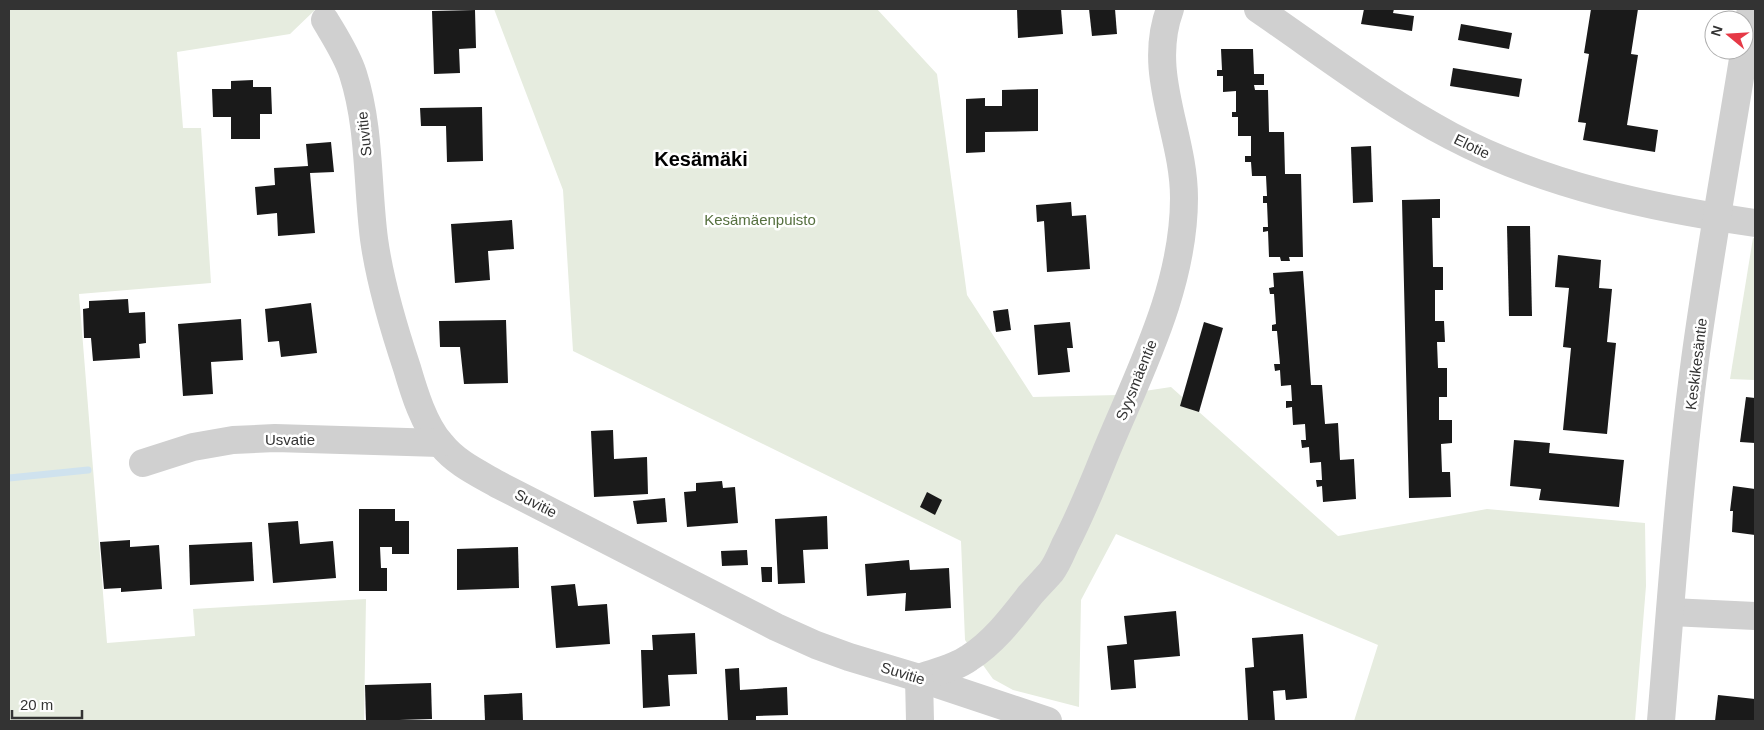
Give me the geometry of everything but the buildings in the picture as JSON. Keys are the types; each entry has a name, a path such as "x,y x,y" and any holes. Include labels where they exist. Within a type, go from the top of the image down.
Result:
{"street":[{"name":"Syysmäentie","path":"919,678 969,658 1002,630 1052,570 1081,514 1166,305 1177,262 1183,223 1184,197 1182,171 1164,88 1162,66 1161,45 1165,21 1170,9"},
{"name":"Elotie","path":"1258,9 1410,113 1496,157 1578,186 1620,197 1716,218 1755,223"},
{"name":"Keskikesäntie","path":"1661,721 1681,482 1695,361 1716,218 1730,147 1751,9"},
{"name":"Suvitie","path":"325,20 340,45 352,72 359,96 364,126 374,241 396,336 418,399 440,443 456,460 776,627 816,645 1048,721"},
{"name":"Usvatie","path":"143,463 193,447 241,440 275,438 440,443"},
{"path":"1670,612 1755,616"},
{"path":"919,678 920,721"}],"green space":[{"path":"9,9 316,9 290,34 177,52 183,128 201,128 211,283 79,294 107,643 195,636 193,609 366,599 364,721 9,721"},
{"name":"Kesämäenpuisto","path":"494,9 877,9 937,74 967,295 1033,397 1118,395 1171,387 1338,536 1487,509 1645,523 1646,586 1635,721 1354,721 1378,645 1116,534 1081,600 1079,707 1013,690 993,679 965,640 961,541 573,351 563,190"},
{"path":"1753,238 1755,239 1755,380 1730,379"}],"waterway":[{"path":"9,478 88,470"}],"district":[{"name":"Kesämäki","path":"701,159"}]}
